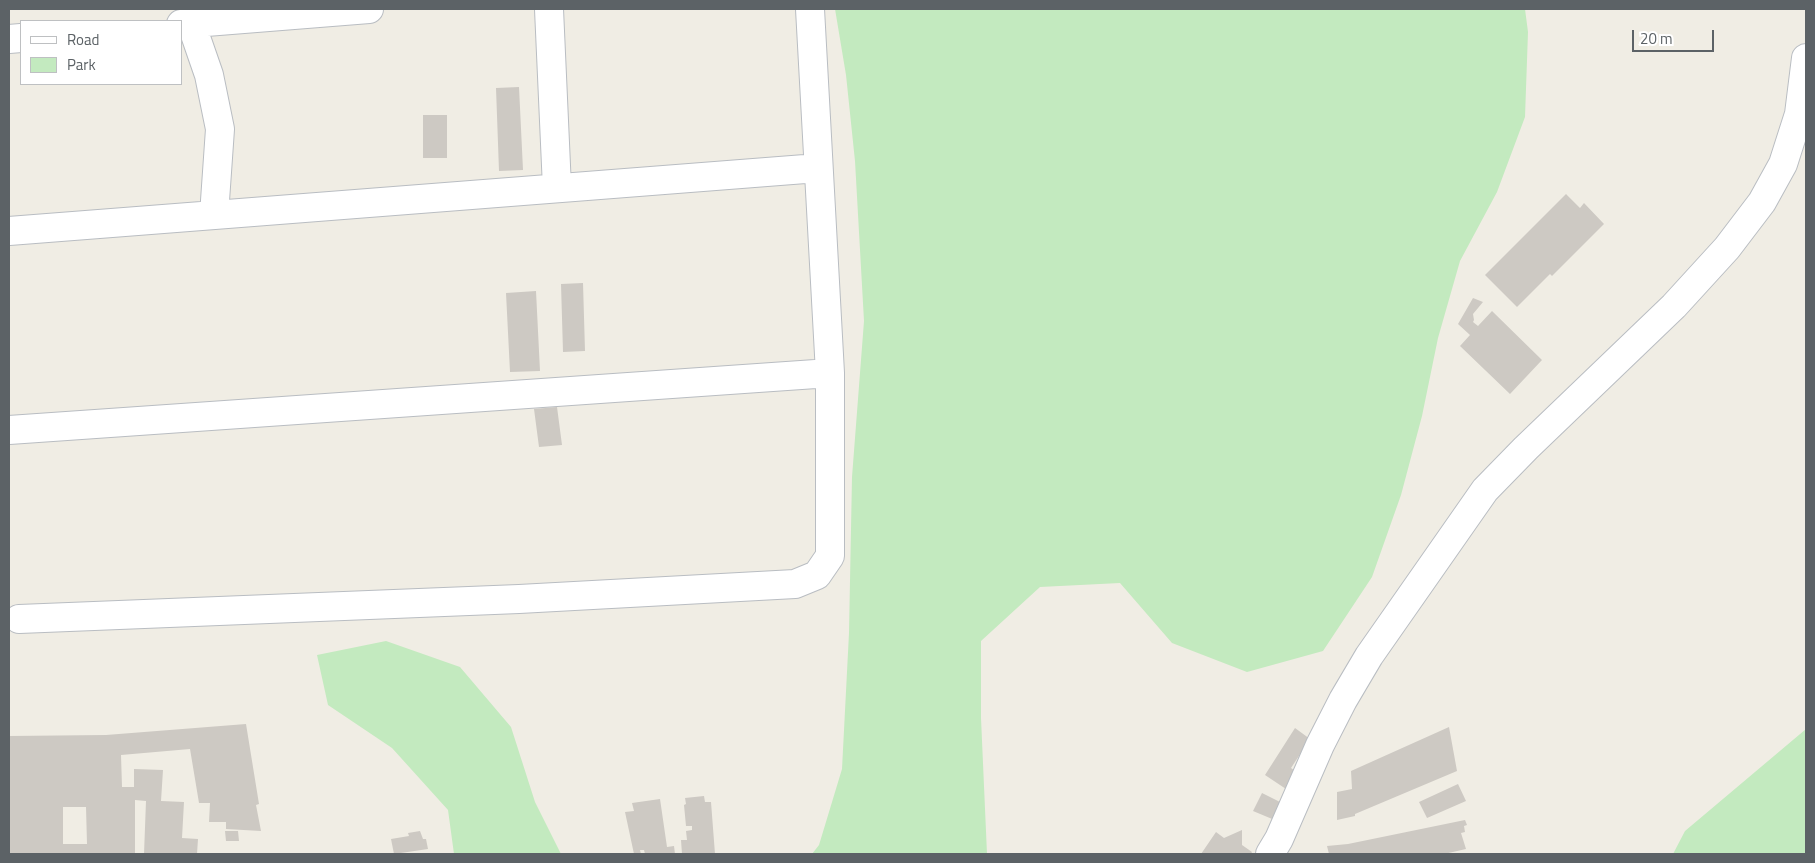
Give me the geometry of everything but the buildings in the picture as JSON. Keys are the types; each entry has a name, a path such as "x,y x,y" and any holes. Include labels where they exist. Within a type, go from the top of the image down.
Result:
{"street":[{"path":"214,215 220,129 209,75 186,24 369,9"},
{"path":"549,9 557,188"},
{"path":"19,619 519,599 795,584 817,575 830,556 830,373 810,9"},
{"path":"1270,854 1280,839 1320,746 1343,700 1369,656 1485,490 1674,306 1727,248 1762,202 1783,164 1796,123 1806,58"},
{"path":"9,231 818,168"},
{"path":"9,430 830,373"}],"green space":[{"path":"835,9 1525,9 1528,32 1525,117 1497,192 1460,261 1438,338 1422,416 1401,495 1372,577 1323,651 1247,672 1172,643 1120,583 1040,587 981,641 981,718 987,854 812,854 819,845 842,769 849,633 852,477 864,321 855,161 846,75"},
{"path":"386,641 460,667 511,727 535,802 561,854 454,854 448,810 392,748 328,705 317,655"},
{"path":"1806,729 1806,854 1673,854 1685,831"}]}
